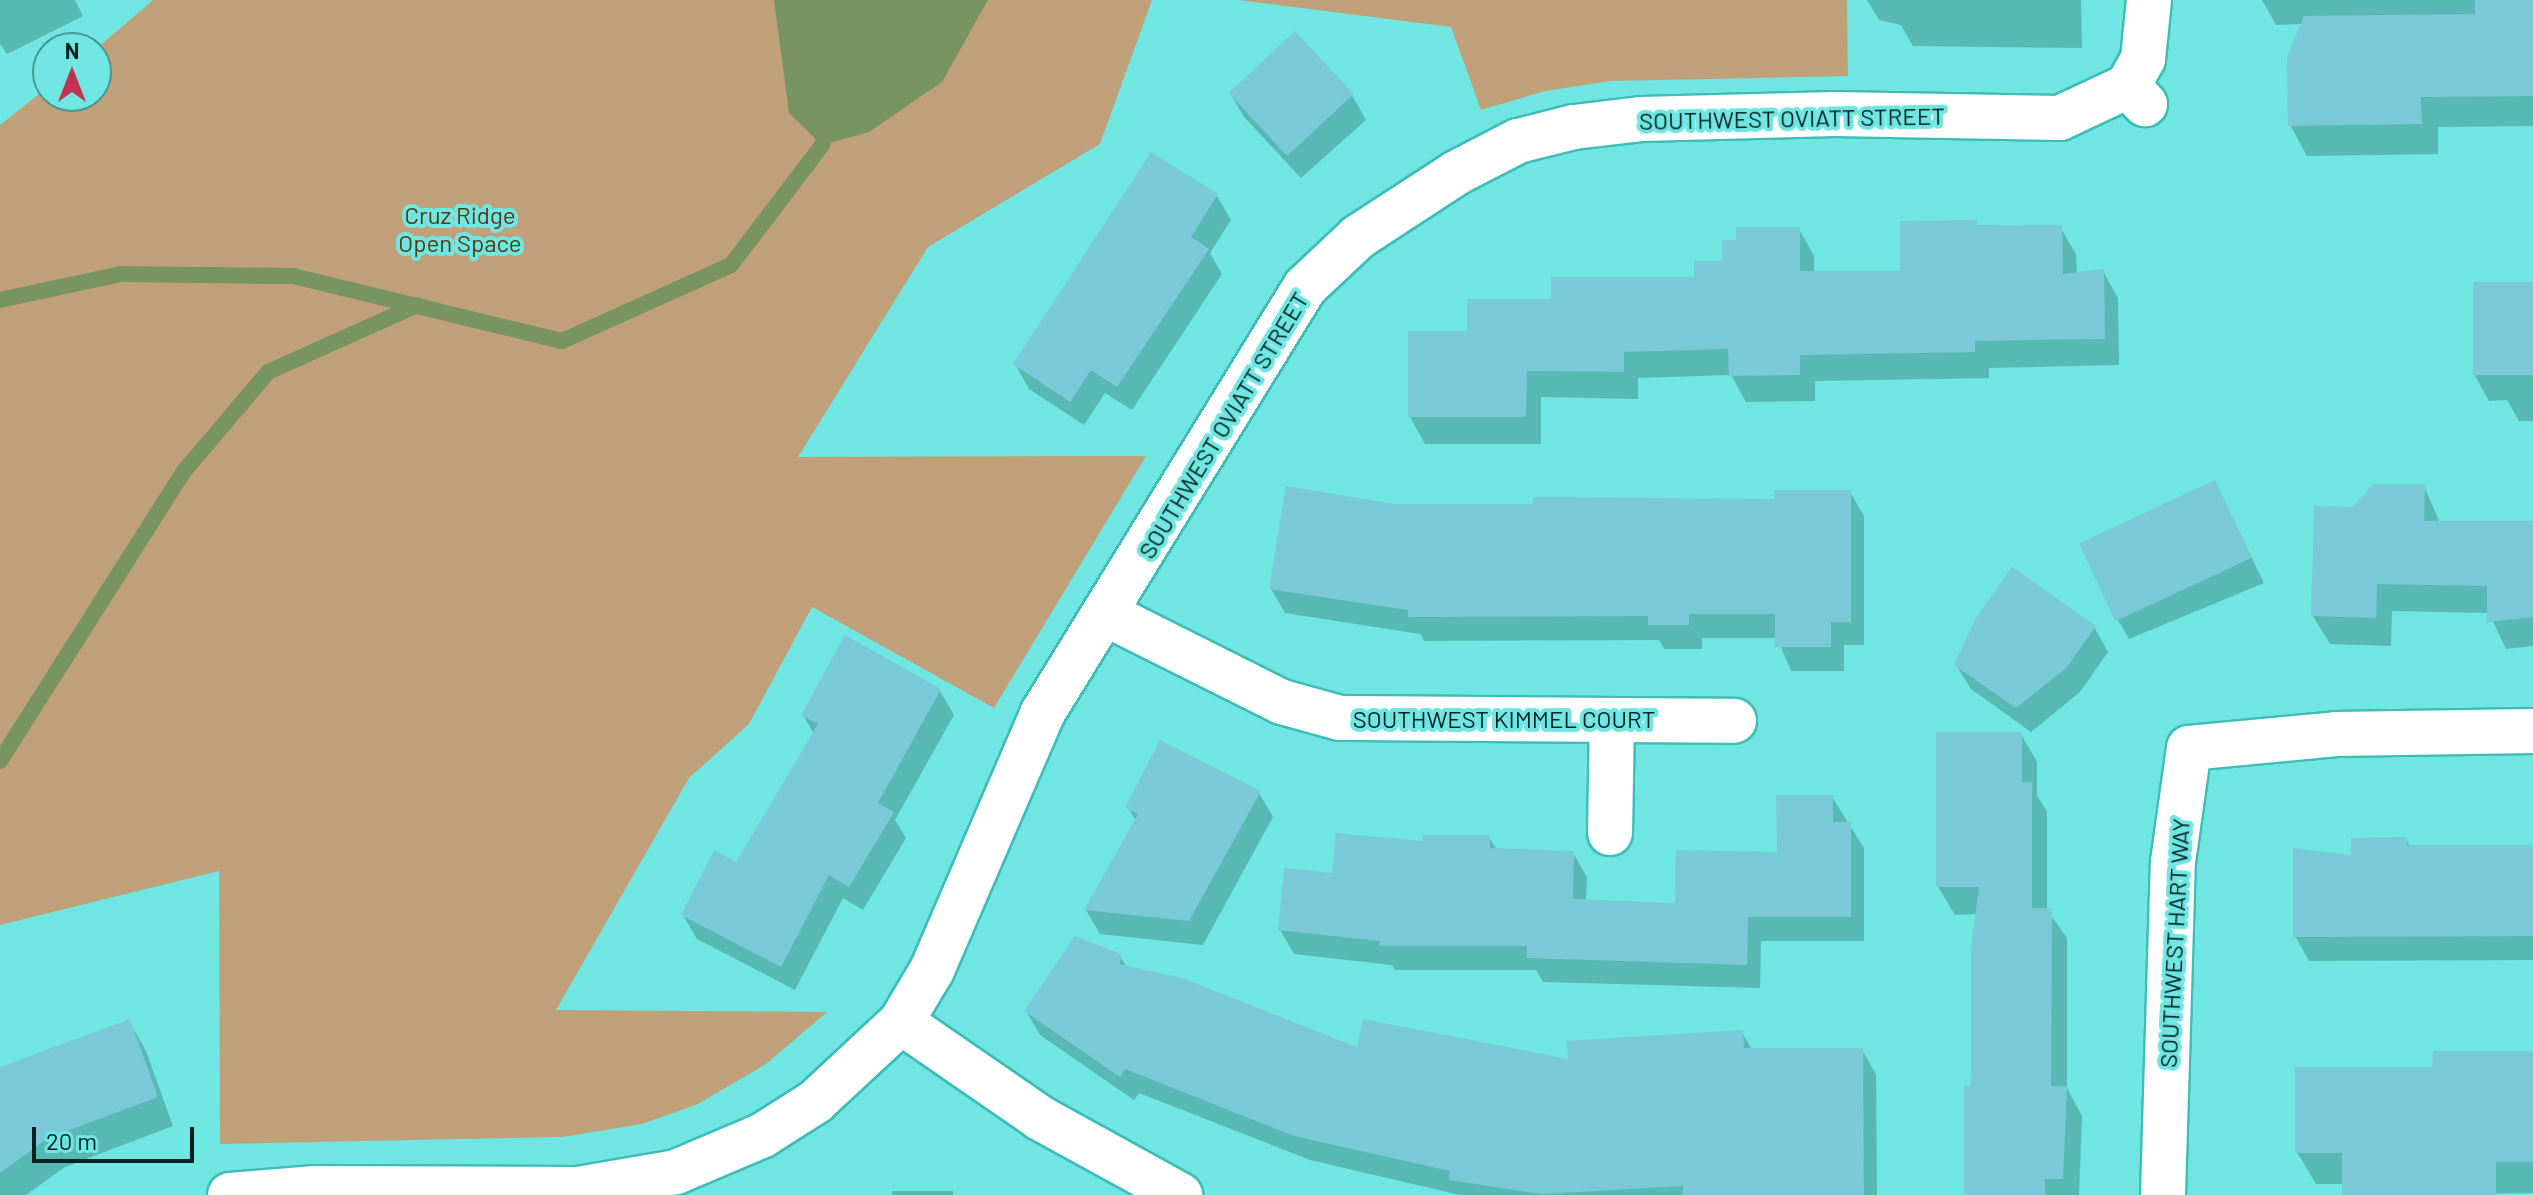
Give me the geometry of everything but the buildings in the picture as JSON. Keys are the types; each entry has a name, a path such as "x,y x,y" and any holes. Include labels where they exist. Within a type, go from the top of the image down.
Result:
{"street":[{"name":"SOUTHWEST OVIATT STREET","path":"230,1195 316,1188 578,1189 676,1172 763,1135 815,1102 901,1022 932,970 1042,714 1305,287 1358,237 1401,205 1518,141 1574,127 1641,119 1835,114 2060,118 2137,95 2149,0"},
{"name":"SOUTHWEST KIMMEL COURT","path":"1104,613 1282,702 1340,718 1734,721"},
{"path":"1610,833 1612,720"},
{"name":"SOUTHWEST HART WAY","path":"2163,1195 2173,862 2189,748 2336,734 2533,731"},
{"path":"901,1022 1040,1118 1180,1195"}],"green space":[{"name":"Cruz Ridge Open Space","path":"153,0 1152,0 1100,144 928,247 798,457 1146,456 994,708 812,607 749,724 689,778 556,1010 827,1012 766,1064 698,1104 642,1124 562,1137 220,1144 219,871 0,925 0,125 32,100 32,112 112,112 112,35"},
{"path":"1238,0 1847,0 1848,76 1611,81 1545,91 1481,110 1451,27"}],"shaded area":[{"path":"774,0 988,0 942,82 869,132 822,145 789,113"}],"waterway":[{"path":"0,300 121,274 293,276 562,341 731,265 822,145 829,124"},
{"path":"0,761 185,470 268,372 417,305"}]}
